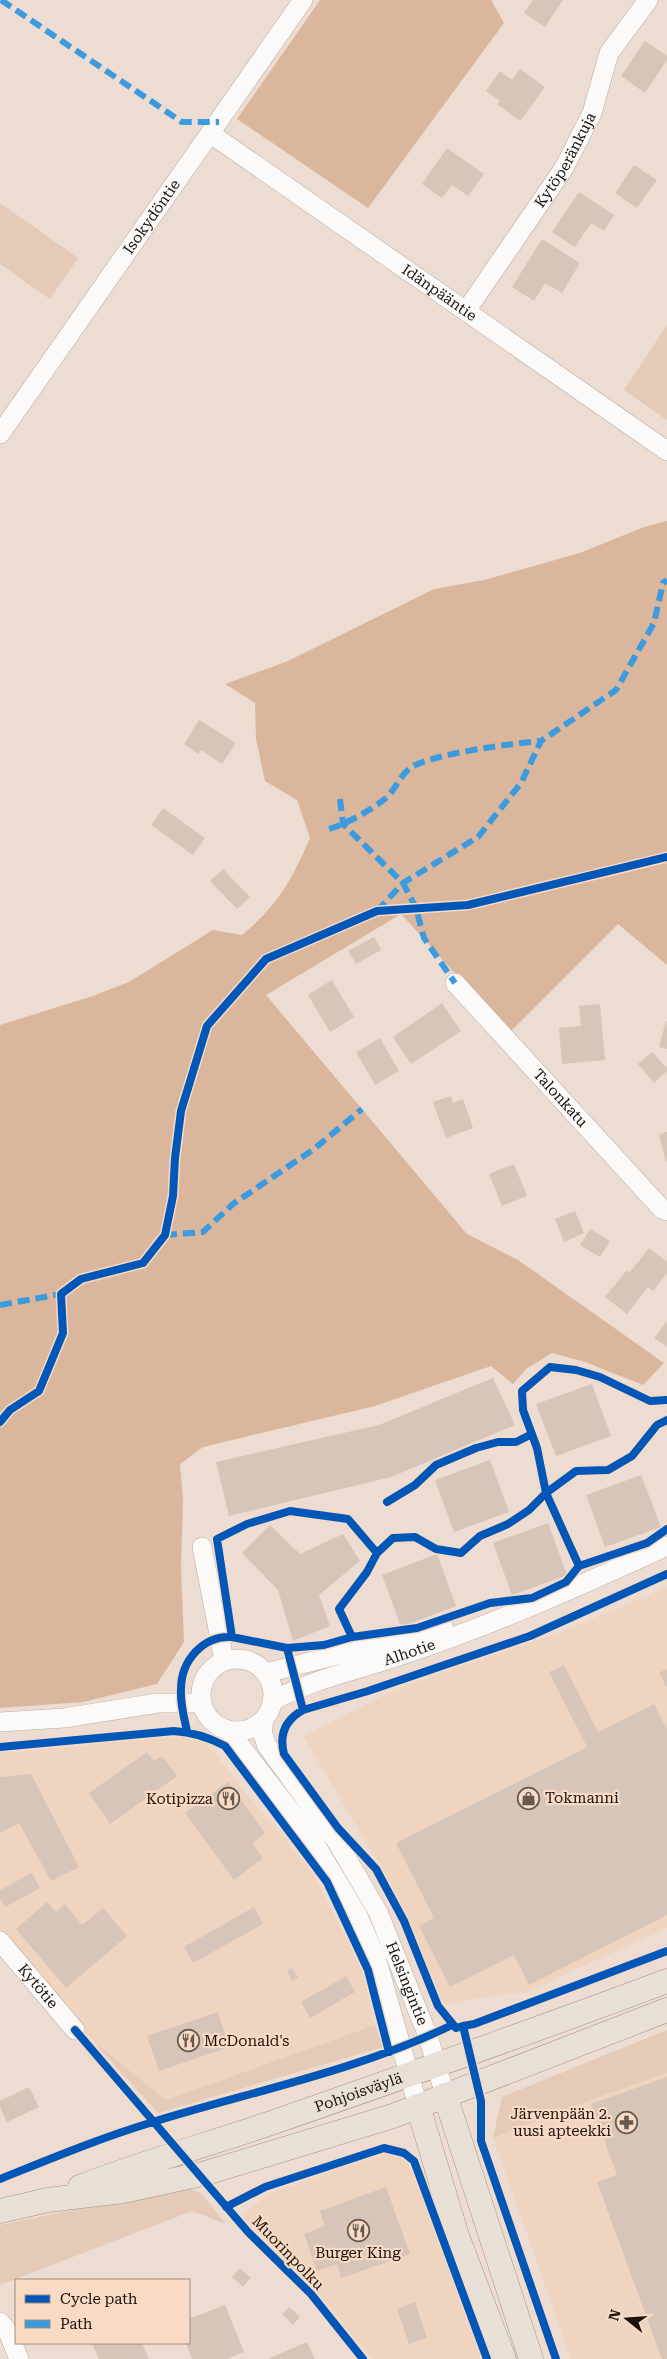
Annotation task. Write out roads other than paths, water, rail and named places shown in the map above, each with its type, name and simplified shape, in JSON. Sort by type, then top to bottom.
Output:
[{"type":"main road","name":"Pohjoisväylä","points":[[48,2200],[121,2171],[438,2066],[667,1982]]},
{"type":"main road","name":"Pohjoisväylä","points":[[0,2211],[48,2200],[123,2191],[206,2173],[418,2106],[667,2010]]},
{"type":"main road","name":"Helsingintie","points":[[445,2095],[531,2359]]},
{"type":"main road","name":"Helsingintie","points":[[418,2106],[457,2236],[504,2359]]},
{"type":"main road","points":[[507,2282],[545,2359]]},
{"type":"street","name":"Isokydöntie","points":[[0,434],[303,0]]},
{"type":"street","name":"Kytöperänkuja","points":[[466,311],[564,168],[592,113],[609,53],[648,0]]},
{"type":"street","name":"Idänpääntie","points":[[210,134],[667,451]]},
{"type":"street","name":"Talonkatu","points":[[455,983],[662,1209],[667,1211]]},
{"type":"street","name":"Alhotie","points":[[272,1701],[296,1688],[407,1654],[546,1601],[667,1546]]},
{"type":"street","points":[[202,1547],[224,1660]]},
{"type":"street","name":"Alhotie","points":[[266,1673],[546,1601]]},
{"type":"street","points":[[236,1658],[247,1660],[266,1673],[272,1686],[272,1701],[264,1719],[254,1727],[239,1731],[228,1730],[210,1719],[201,1703],[201,1686],[205,1677],[214,1666],[224,1660],[236,1658]]},
{"type":"street","points":[[0,1722],[64,1718],[158,1703],[201,1703]]},
{"type":"street","name":"Helsingintie","points":[[264,1719],[262,1732],[267,1746],[337,1842],[378,1912],[428,2036],[445,2095]]},
{"type":"street","name":"Helsingintie","points":[[228,1730],[311,1837],[358,1916],[376,1957],[418,2106]]},
{"type":"street","name":"Kytötie","points":[[0,1941],[75,2030]]},
{"type":"street","points":[[0,2322],[8,2332],[20,2359]]},
{"type":"place","name":"Tokmanni","points":[[529,1798]]},
{"type":"place","name":"Kotipizza","points":[[229,1799]]},
{"type":"place","name":"McDonald's","points":[[188,2041]]},
{"type":"place","name":"Järvenpään 2. uusi apteekki","points":[[627,2123]]},
{"type":"place","name":"Burger King","points":[[358,2230]]}]
